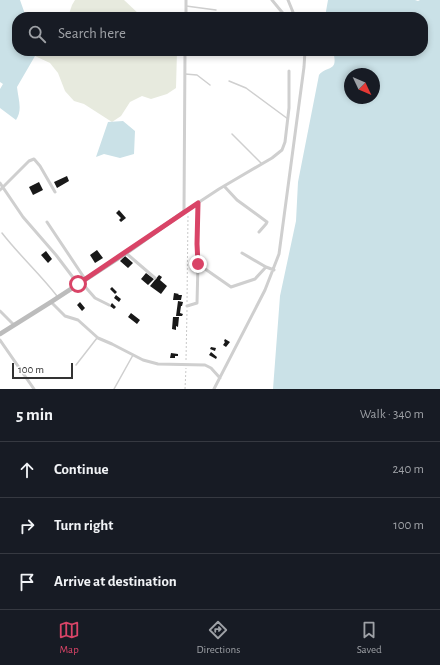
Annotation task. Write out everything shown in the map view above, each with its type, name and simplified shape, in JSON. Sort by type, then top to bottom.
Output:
[{"type":"street","points":[[186,0],[186,12]]},
{"type":"street","points":[[272,0],[282,12]]},
{"type":"street","points":[[288,0],[293,12]]},
{"type":"street","points":[[186,56],[186,210]]},
{"type":"street","points":[[214,389],[265,290],[274,270],[282,242],[289,174],[305,56]]},
{"type":"street","points":[[0,334],[58,298],[186,210],[272,158],[282,150],[285,142],[289,108],[289,71]]},
{"type":"street","points":[[2,189],[29,161],[34,159],[40,166],[55,192]]},
{"type":"street","points":[[0,183],[2,189],[23,217],[56,255],[95,298],[109,305]]},
{"type":"street","points":[[224,186],[237,200],[267,222],[259,232]]},
{"type":"street","points":[[187,306],[197,303],[198,203]]},
{"type":"street","points":[[48,222],[81,282]]},
{"type":"street","points":[[126,252],[155,278]]},
{"type":"street","points":[[242,253],[274,270]]},
{"type":"street","points":[[198,264],[231,287],[255,279],[266,267]]},
{"type":"street","points":[[52,302],[66,316],[78,320],[98,338],[133,355],[154,364],[208,366],[220,378]]},
{"type":"street","points":[[0,311],[14,325]]},
{"type":"street","points":[[0,340],[34,389]]},
{"type":"lane","points":[[186,6],[216,10]]},
{"type":"lane","points":[[185,74],[197,75],[210,86]]},
{"type":"lane","points":[[229,81],[246,88],[288,119]]},
{"type":"lane","points":[[232,134],[262,164]]},
{"type":"lane","points":[[2,233],[24,260],[44,279],[58,298]]},
{"type":"lane","points":[[76,365],[98,338]]},
{"type":"lane","points":[[114,389],[133,355]]},
{"type":"path","points":[[185,389],[187,306],[186,210]]},
{"type":"shaded area","points":[[75,0],[124,0],[137,12],[70,12]]},
{"type":"shaded area","points":[[35,56],[177,56],[176,88],[167,94],[151,99],[142,96],[130,102],[121,116],[112,122],[84,104],[74,101],[65,91],[58,73],[50,63]]},
{"type":"water","points":[[0,0],[20,0],[24,12],[12,12],[12,56],[35,56],[17,87],[20,108],[16,120],[0,108],[0,89],[3,84],[0,82]]},
{"type":"water","points":[[328,0],[440,0],[440,389],[273,389],[280,296],[296,221],[298,182],[319,75],[331,68],[334,63],[334,56],[428,56],[428,12],[326,12]]},
{"type":"water","points":[[123,121],[135,131],[134,154],[120,158],[104,154],[96,157],[108,122]]},
{"type":"building","points":[[67,176],[69,181],[57,188],[54,182]]},
{"type":"building","points":[[39,182],[43,190],[33,195],[29,187]]},
{"type":"building","points":[[119,210],[126,218],[121,222],[119,220],[121,218],[116,213]]},
{"type":"building","points":[[97,250],[103,258],[95,263],[90,255]]},
{"type":"building","points":[[46,251],[52,259],[48,263],[41,255]]},
{"type":"building","points":[[125,256],[133,263],[128,268],[120,261]]},
{"type":"building","points":[[146,273],[154,279],[148,285],[141,279]]},
{"type":"building","points":[[159,275],[162,277],[160,280],[167,286],[161,294],[150,286]]},
{"type":"building","points":[[112,287],[117,292],[115,294],[110,289]]},
{"type":"building","points":[[174,293],[182,295],[181,300],[173,300]]},
{"type":"building","points":[[116,295],[121,299],[119,302],[114,298]]},
{"type":"building","points":[[178,301],[183,302],[180,313],[183,314],[182,316],[176,316]]},
{"type":"building","points":[[80,302],[85,308],[82,311],[77,305]]},
{"type":"building","points":[[112,303],[116,307],[114,309],[110,306]]},
{"type":"building","points":[[131,313],[140,320],[137,324],[128,317]]},
{"type":"building","points":[[173,317],[179,317],[178,327],[176,326],[176,330],[172,329]]},
{"type":"building","points":[[225,339],[230,342],[226,347],[223,345]]},
{"type":"building","points":[[211,347],[216,348],[215,351],[210,349]]},
{"type":"building","points":[[211,352],[217,357],[216,359],[209,355]]},
{"type":"building","points":[[171,353],[178,354],[178,356],[175,356],[175,358],[170,358]]},
{"type":"route","points":[[78,284],[198,203],[198,264]]}]
